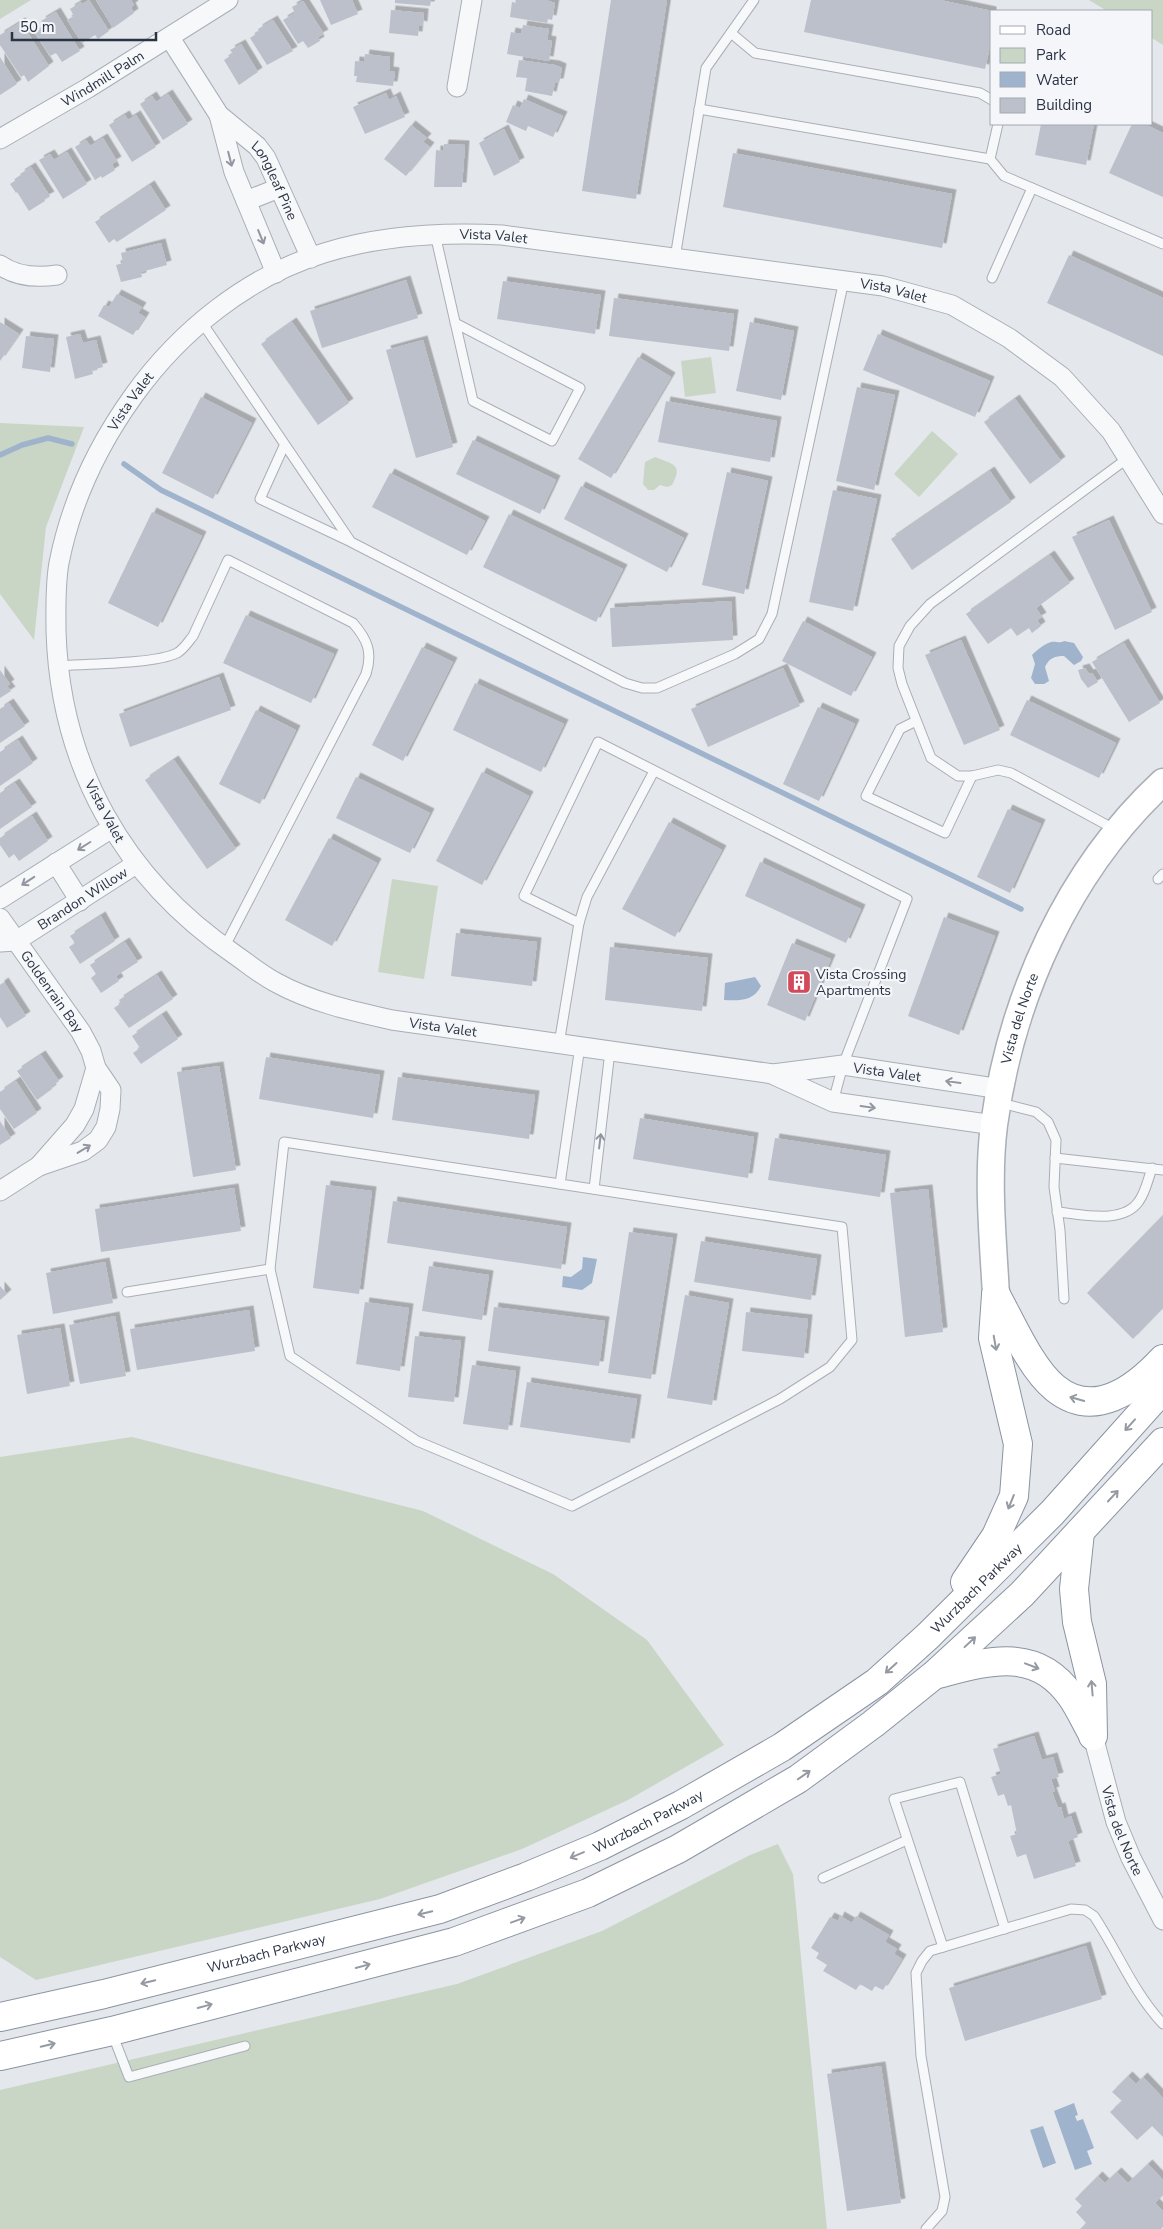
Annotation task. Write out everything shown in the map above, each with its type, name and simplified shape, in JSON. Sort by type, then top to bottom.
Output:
[{"type":"highway","points":[[996,1295],[1036,1367],[1054,1388],[1075,1400],[1106,1400],[1125,1392],[1145,1378],[1163,1359]]},
{"type":"highway","points":[[928,1636],[996,1536],[1014,1496],[1018,1444],[993,1338],[996,1295]]},
{"type":"highway","name":"Wurzbach Parkway","points":[[0,2017],[104,1994],[440,1909],[526,1877],[600,1846],[681,1805],[744,1769],[824,1719],[876,1682],[928,1636],[1052,1513],[1163,1389]]},
{"type":"highway","points":[[0,2056],[112,2031],[454,1942],[516,1921],[588,1893],[678,1849],[763,1800],[836,1752],[934,1675],[1022,1594],[1163,1442]]},
{"type":"highway","points":[[1080,1532],[1074,1589],[1077,1622],[1092,1684],[1093,1736]]},
{"type":"highway","points":[[934,1675],[981,1663],[1019,1661],[1046,1671],[1070,1695],[1093,1736]]},
{"type":"street","name":"Windmill Palm","points":[[0,139],[170,38],[228,0]]},
{"type":"street","points":[[457,86],[472,0]]},
{"type":"street","name":"Longleaf Pine","points":[[170,38],[219,115],[234,172],[276,272]]},
{"type":"street","name":"Longleaf Pine","points":[[219,115],[257,146],[266,158],[311,258]]},
{"type":"street","points":[[246,201],[279,188]]},
{"type":"street","name":"Vista Valet","points":[[998,1105],[843,1065],[773,1074],[392,1020],[352,1011],[312,998],[273,982],[224,948],[171,903],[136,864],[112,828],[81,763],[70,727],[57,666],[56,612],[59,565],[82,485],[120,414],[144,380],[172,349],[201,322],[241,292],[276,272],[324,253],[374,242],[459,232],[502,235],[844,280],[883,286],[952,305],[1009,338],[1062,377],[1111,431],[1163,514]]},
{"type":"street","points":[[0,265],[7,270],[25,276],[41,278],[57,275]]},
{"type":"street","name":"Vista del Norte","points":[[996,1295],[992,1183],[998,1105],[1016,1019],[1040,957],[1065,909],[1091,867],[1118,831],[1163,782]]},
{"type":"street","points":[[0,900],[112,828]]},
{"type":"street","points":[[56,863],[80,901]]},
{"type":"street","name":"Brandon Willow","points":[[8,941],[80,901],[136,864]]},
{"type":"street","name":"Goldenrain Bay","points":[[0,918],[8,941],[81,1032],[91,1051],[96,1068],[111,1090],[110,1109],[106,1127],[98,1140],[84,1151],[39,1166]]},
{"type":"street","points":[[0,1191],[39,1166],[75,1124],[84,1109],[96,1068]]},
{"type":"street","name":"Vista Valet","points":[[773,1074],[833,1102],[998,1105]]},
{"type":"street","name":"Vista del Norte","points":[[1093,1736],[1116,1822],[1139,1874],[1163,1920]]},
{"type":"lane","points":[[675,258],[706,68],[754,0]]},
{"type":"lane","points":[[731,33],[755,53],[980,93],[990,99]]},
{"type":"lane","points":[[699,109],[990,159],[1004,176],[1163,244]]},
{"type":"lane","points":[[990,159],[998,125]]},
{"type":"lane","points":[[992,278],[1032,188]]},
{"type":"lane","points":[[435,234],[473,401],[552,441],[580,388],[456,323]]},
{"type":"lane","points":[[284,446],[260,499],[351,542],[625,683],[642,688],[657,688],[735,654],[759,639],[772,614],[844,280]]},
{"type":"lane","points":[[201,322],[351,542]]},
{"type":"lane","points":[[1118,831],[1011,773],[998,770],[972,776],[958,776],[932,758],[902,684],[898,668],[899,646],[910,626],[930,604],[1128,458]]},
{"type":"lane","points":[[57,666],[161,658],[177,653],[186,646],[193,636],[228,560],[352,623],[362,633],[369,647],[370,661],[366,674],[224,948]]},
{"type":"lane","points":[[916,720],[900,729],[866,796],[945,833],[972,776]]},
{"type":"lane","points":[[579,922],[524,896],[598,742],[908,899],[843,1065],[833,1102]]},
{"type":"lane","points":[[559,1044],[579,922],[588,897],[654,771]]},
{"type":"lane","points":[[560,1184],[580,1046]]},
{"type":"lane","points":[[594,1189],[610,1051]]},
{"type":"lane","points":[[998,1105],[1036,1112],[1048,1122],[1056,1140],[1054,1187],[1064,1299]]},
{"type":"lane","points":[[284,1142],[560,1184],[842,1227],[852,1340],[830,1367],[780,1399],[572,1506],[417,1441],[290,1356],[270,1269],[284,1142]]},
{"type":"lane","points":[[1056,1158],[1163,1170]]},
{"type":"lane","points":[[1057,1212],[1116,1215],[1125,1212],[1138,1203],[1152,1168]]},
{"type":"lane","points":[[127,1292],[270,1269]]},
{"type":"lane","points":[[943,1947],[894,1799],[960,1782],[1005,1928]]},
{"type":"lane","points":[[823,1878],[907,1840]]},
{"type":"lane","points":[[933,2227],[942,2211],[945,2197],[921,2056],[916,1973],[930,1951],[1071,1909],[1085,1910],[1094,1916],[1129,1978],[1152,2012],[1163,2024]]},
{"type":"lane","points":[[112,2031],[128,2077],[245,2046]]},
{"type":"green space","points":[[0,0],[31,0],[0,19]]},
{"type":"green space","points":[[1089,0],[1163,0],[1163,45],[1153,39],[1153,10],[1105,10]]},
{"type":"green space","points":[[711,357],[716,393],[685,397],[681,361]]},
{"type":"green space","points":[[0,423],[84,427],[46,527],[34,640],[0,594]]},
{"type":"green space","points":[[932,431],[958,454],[919,497],[894,474]]},
{"type":"green space","points":[[655,457],[671,463],[677,473],[672,485],[667,487],[660,485],[654,490],[648,490],[643,484],[645,462]]},
{"type":"green space","points":[[392,879],[438,886],[424,979],[378,972]]},
{"type":"green space","points":[[132,1437],[423,1511],[553,1574],[647,1640],[724,1745],[628,1800],[522,1849],[380,1899],[36,1980],[0,1957],[0,1457]]},
{"type":"green space","points":[[778,1844],[793,1874],[827,2229],[0,2229],[0,2090],[457,1984],[602,1931],[750,1855]]},
{"type":"water","points":[[1064,641],[1074,643],[1083,657],[1081,661],[1074,665],[1064,656],[1053,658],[1048,661],[1045,667],[1049,681],[1044,684],[1035,684],[1031,678],[1035,664],[1032,655],[1048,643]]},
{"type":"water","points":[[755,977],[761,986],[754,995],[740,1000],[724,1000],[725,983]]},
{"type":"water","points":[[583,1257],[597,1259],[592,1283],[582,1290],[562,1287],[563,1276],[571,1277],[582,1269]]},
{"type":"water","points":[[1074,2103],[1078,2115],[1075,2116],[1077,2121],[1083,2119],[1094,2148],[1087,2151],[1092,2164],[1075,2170],[1054,2111]]},
{"type":"water","points":[[1043,2126],[1056,2163],[1043,2168],[1030,2130]]},
{"type":"building","points":[[89,0],[109,31],[98,39],[95,35],[82,43],[67,20],[74,16],[70,9],[81,2],[82,4]]},
{"type":"building","points":[[96,0],[131,0],[134,5],[131,7],[134,13],[113,28]]},
{"type":"building","points":[[320,0],[352,0],[358,14],[331,25]]},
{"type":"building","points":[[395,0],[431,0],[430,6],[395,3]]},
{"type":"building","points":[[518,0],[546,0],[555,3],[552,20],[548,19],[547,23],[510,17],[512,2],[517,3]]},
{"type":"building","points":[[611,0],[667,0],[636,199],[582,191]]},
{"type":"building","points":[[811,0],[940,0],[990,11],[990,46],[985,69],[804,32]]},
{"type":"building","points":[[303,1],[324,34],[318,37],[320,41],[308,48],[303,41],[298,44],[283,20],[295,13],[292,7]]},
{"type":"building","points":[[391,10],[424,13],[423,26],[419,25],[418,36],[389,33]]},
{"type":"building","points":[[56,12],[80,51],[62,62],[56,53],[50,56],[35,33],[45,26],[41,21]]},
{"type":"building","points":[[273,20],[293,51],[267,65],[250,38],[259,32],[258,29]]},
{"type":"building","points":[[21,22],[49,66],[28,82],[24,75],[21,77],[0,45],[0,35]]},
{"type":"building","points":[[523,25],[549,29],[547,40],[552,41],[549,61],[507,54],[511,32],[521,34]]},
{"type":"building","points":[[241,44],[258,72],[239,85],[224,60],[233,54],[230,50]]},
{"type":"building","points":[[365,54],[390,57],[389,71],[395,72],[393,86],[356,82],[357,76],[354,76],[355,61],[364,62]]},
{"type":"building","points":[[0,57],[17,84],[0,95]]},
{"type":"building","points":[[519,60],[555,65],[562,68],[559,83],[555,83],[552,96],[525,91],[527,78],[516,77]]},
{"type":"building","points":[[386,93],[389,100],[396,96],[405,117],[365,134],[353,107]]},
{"type":"building","points":[[168,94],[188,124],[163,140],[140,104],[152,96],[156,102]]},
{"type":"building","points":[[524,99],[563,116],[553,137],[528,126],[526,131],[506,122],[513,105],[520,108]]},
{"type":"building","points":[[125,115],[128,120],[136,115],[156,147],[132,162],[109,125]]},
{"type":"building","points":[[411,125],[427,138],[423,142],[430,147],[406,176],[384,159]]},
{"type":"building","points":[[1041,125],[1094,125],[1086,165],[1035,155]]},
{"type":"building","points":[[1132,125],[1146,125],[1163,133],[1163,197],[1109,173]]},
{"type":"building","points":[[504,129],[520,162],[494,176],[479,143]]},
{"type":"building","points":[[103,138],[117,161],[112,164],[115,170],[95,180],[75,147],[86,140],[90,146]]},
{"type":"building","points":[[444,144],[465,145],[462,187],[434,187],[436,150],[443,151]]},
{"type":"building","points":[[67,152],[87,184],[63,199],[39,160],[50,154],[54,160]]},
{"type":"building","points":[[733,153],[952,194],[942,248],[723,207]]},
{"type":"building","points":[[31,167],[50,196],[29,211],[10,184]]},
{"type":"building","points":[[150,185],[166,210],[117,242],[114,239],[109,243],[95,222]]},
{"type":"building","points":[[161,243],[167,265],[141,272],[142,277],[121,282],[116,265],[123,263],[121,253]]},
{"type":"building","points":[[1069,255],[1163,298],[1163,356],[1047,303]]},
{"type":"building","points":[[406,280],[418,318],[322,348],[310,311]]},
{"type":"building","points":[[503,281],[601,295],[595,334],[497,319]]},
{"type":"building","points":[[117,294],[142,307],[138,313],[145,317],[133,335],[98,316],[104,305],[109,307]]},
{"type":"building","points":[[614,298],[734,314],[729,351],[609,336]]},
{"type":"building","points":[[0,322],[19,334],[0,361]]},
{"type":"building","points":[[292,322],[349,403],[318,425],[261,344]]},
{"type":"building","points":[[750,322],[794,331],[781,400],[736,391]]},
{"type":"building","points":[[80,334],[83,343],[96,340],[103,367],[92,370],[93,374],[75,379],[66,337]]},
{"type":"building","points":[[878,334],[990,381],[975,417],[863,370]]},
{"type":"building","points":[[26,336],[54,339],[50,372],[22,368]]},
{"type":"building","points":[[423,340],[453,447],[416,458],[386,350]]},
{"type":"building","points":[[638,357],[671,377],[611,478],[578,459]]},
{"type":"building","points":[[857,387],[895,395],[874,490],[836,481]]},
{"type":"building","points":[[201,397],[252,423],[213,499],[162,473]]},
{"type":"building","points":[[1015,399],[1061,461],[1030,484],[984,422]]},
{"type":"building","points":[[666,401],[777,421],[770,462],[658,442]]},
{"type":"building","points":[[473,440],[556,480],[540,514],[456,474]]},
{"type":"building","points":[[990,471],[1011,502],[912,570],[891,539]]},
{"type":"building","points":[[727,472],[768,481],[744,594],[702,585]]},
{"type":"building","points":[[390,473],[485,521],[467,555],[372,507]]},
{"type":"building","points":[[581,486],[684,538],[667,572],[564,519]]},
{"type":"building","points":[[833,490],[877,499],[853,611],[809,602]]},
{"type":"building","points":[[152,512],[202,536],[158,627],[108,603]]},
{"type":"building","points":[[509,514],[623,569],[596,622],[483,567]]},
{"type":"building","points":[[1109,520],[1152,612],[1115,630],[1072,537]]},
{"type":"building","points":[[1050,555],[1070,583],[1036,608],[1042,617],[1037,620],[1041,626],[1032,633],[1029,628],[1017,636],[1011,628],[988,644],[966,614]]},
{"type":"building","points":[[731,601],[733,640],[612,647],[610,608]]},
{"type":"building","points":[[246,615],[334,654],[311,703],[223,663]]},
{"type":"building","points":[[803,621],[872,657],[851,696],[782,661]]},
{"type":"building","points":[[961,640],[1000,730],[964,745],[925,655]]},
{"type":"building","points":[[1124,643],[1160,703],[1129,722],[1092,662]]},
{"type":"building","points":[[422,647],[453,662],[403,761],[372,745]]},
{"type":"building","points":[[783,668],[800,706],[708,747],[691,709]]},
{"type":"building","points":[[1085,668],[1089,674],[1092,673],[1098,682],[1088,688],[1081,679],[1078,670]]},
{"type":"building","points":[[0,670],[10,684],[7,686],[11,691],[0,698]]},
{"type":"building","points":[[219,677],[231,710],[130,747],[119,714]]},
{"type":"building","points":[[475,683],[564,724],[541,772],[453,730]]},
{"type":"building","points":[[1027,700],[1116,743],[1099,778],[1010,735]]},
{"type":"building","points":[[9,703],[25,726],[0,743],[0,709]]},
{"type":"building","points":[[818,707],[855,724],[819,801],[783,784]]},
{"type":"building","points":[[256,710],[296,730],[260,804],[219,784]]},
{"type":"building","points":[[18,740],[33,763],[0,786],[0,752]]},
{"type":"building","points":[[174,760],[236,849],[207,869],[145,780]]},
{"type":"building","points":[[482,772],[529,796],[482,885],[436,861]]},
{"type":"building","points":[[356,777],[430,813],[410,853],[336,818]]},
{"type":"building","points":[[15,783],[32,807],[0,829],[0,793]]},
{"type":"building","points":[[1008,809],[1041,824],[1010,893],[977,877]]},
{"type":"building","points":[[32,816],[48,841],[19,861],[14,854],[9,858],[0,845],[0,838]]},
{"type":"building","points":[[669,822],[722,850],[675,937],[622,909]]},
{"type":"building","points":[[329,838],[377,863],[332,946],[285,920]]},
{"type":"building","points":[[760,862],[861,909],[846,943],[745,896]]},
{"type":"building","points":[[101,916],[115,941],[80,964],[69,947],[75,943],[70,936]]},
{"type":"building","points":[[944,917],[995,936],[959,1035],[908,1016]]},
{"type":"building","points":[[456,933],[537,942],[532,986],[451,976]]},
{"type":"building","points":[[125,942],[138,962],[116,976],[119,981],[101,993],[91,978],[96,974],[90,965]]},
{"type":"building","name":"Vista Crossing Apartments","points":[[792,943],[831,959],[805,1021],[767,1005]]},
{"type":"building","points":[[610,947],[708,958],[702,1011],[605,1000]]},
{"type":"building","points":[[157,975],[173,999],[129,1028],[114,1008],[121,1003],[119,1000]]},
{"type":"building","points":[[4,982],[26,1016],[7,1028],[0,1017],[0,985]]},
{"type":"building","points":[[162,1015],[178,1039],[141,1064],[133,1053],[140,1048],[132,1036]]},
{"type":"building","points":[[41,1055],[59,1081],[37,1100],[17,1071]]},
{"type":"building","points":[[266,1057],[380,1075],[373,1118],[259,1099]]},
{"type":"building","points":[[219,1066],[236,1170],[193,1177],[177,1072]]},
{"type":"building","points":[[398,1077],[535,1095],[529,1139],[392,1120]]},
{"type":"building","points":[[16,1081],[37,1113],[14,1129],[0,1109],[0,1092]]},
{"type":"building","points":[[640,1118],[754,1137],[748,1178],[633,1159]]},
{"type":"building","points":[[0,1121],[11,1138],[0,1145]]},
{"type":"building","points":[[775,1138],[886,1155],[880,1197],[768,1180]]},
{"type":"building","points":[[326,1185],[372,1191],[359,1294],[313,1288]]},
{"type":"building","points":[[234,1188],[241,1231],[101,1252],[95,1209]]},
{"type":"building","points":[[928,1189],[943,1332],[905,1337],[890,1193]]},
{"type":"building","points":[[393,1201],[567,1227],[561,1269],[387,1243]]},
{"type":"building","points":[[1163,1215],[1163,1308],[1133,1339],[1087,1293]]},
{"type":"building","points":[[629,1232],[673,1238],[651,1379],[608,1373]]},
{"type":"building","points":[[701,1241],[817,1259],[811,1300],[694,1282]]},
{"type":"building","points":[[105,1262],[113,1303],[53,1314],[46,1273]]},
{"type":"building","points":[[429,1266],[489,1275],[482,1320],[422,1311]]},
{"type":"building","points":[[0,1286],[7,1294],[0,1300]]},
{"type":"building","points":[[685,1295],[729,1303],[712,1405],[667,1398]]},
{"type":"building","points":[[365,1302],[409,1308],[400,1371],[356,1364]]},
{"type":"building","points":[[494,1307],[605,1321],[599,1366],[488,1351]]},
{"type":"building","points":[[249,1310],[255,1351],[137,1370],[130,1329]]},
{"type":"building","points":[[746,1312],[808,1319],[804,1358],[742,1351]]},
{"type":"building","points":[[115,1316],[126,1376],[80,1384],[69,1325]]},
{"type":"building","points":[[60,1328],[70,1386],[27,1394],[17,1335]]},
{"type":"building","points":[[415,1336],[461,1341],[454,1402],[408,1397]]},
{"type":"building","points":[[472,1365],[516,1371],[508,1430],[463,1424]]},
{"type":"building","points":[[527,1382],[637,1399],[630,1443],[520,1427]]},
{"type":"building","points":[[1034,1736],[1042,1760],[1053,1757],[1059,1777],[1051,1779],[1055,1791],[1052,1792],[1058,1808],[1061,1807],[1064,1819],[1071,1816],[1078,1837],[1068,1841],[1076,1866],[1034,1879],[1026,1854],[1017,1857],[1010,1836],[1017,1834],[1011,1805],[1008,1806],[1004,1794],[998,1796],[991,1777],[1001,1774],[993,1749]]},
{"type":"building","points":[[840,1916],[852,1923],[856,1916],[889,1935],[885,1942],[897,1949],[894,1954],[902,1959],[883,1990],[875,1986],[872,1991],[860,1984],[856,1990],[823,1971],[827,1965],[816,1958],[819,1953],[811,1948],[830,1917],[838,1921]]},
{"type":"building","points":[[1086,1946],[1102,1999],[965,2041],[949,1988]]},
{"type":"building","points":[[881,2066],[901,2203],[847,2211],[827,2074]]},
{"type":"building","points":[[1128,2076],[1136,2084],[1143,2077],[1163,2098],[1163,2137],[1152,2126],[1137,2140],[1110,2112],[1122,2101],[1112,2092]]},
{"type":"building","points":[[1148,2164],[1163,2180],[1163,2195],[1155,2203],[1163,2211],[1163,2227],[1161,2229],[1080,2229],[1086,2223],[1076,2212],[1082,2206],[1075,2199],[1098,2176],[1105,2183],[1117,2172],[1128,2183]]},
{"type":"waterway","points":[[0,455],[22,445],[48,438],[72,444]]},
{"type":"waterway","points":[[124,464],[161,490],[1021,909]]},
{"type":"place","name":"Vista Crossing Apartments","points":[[799,982]]}]
